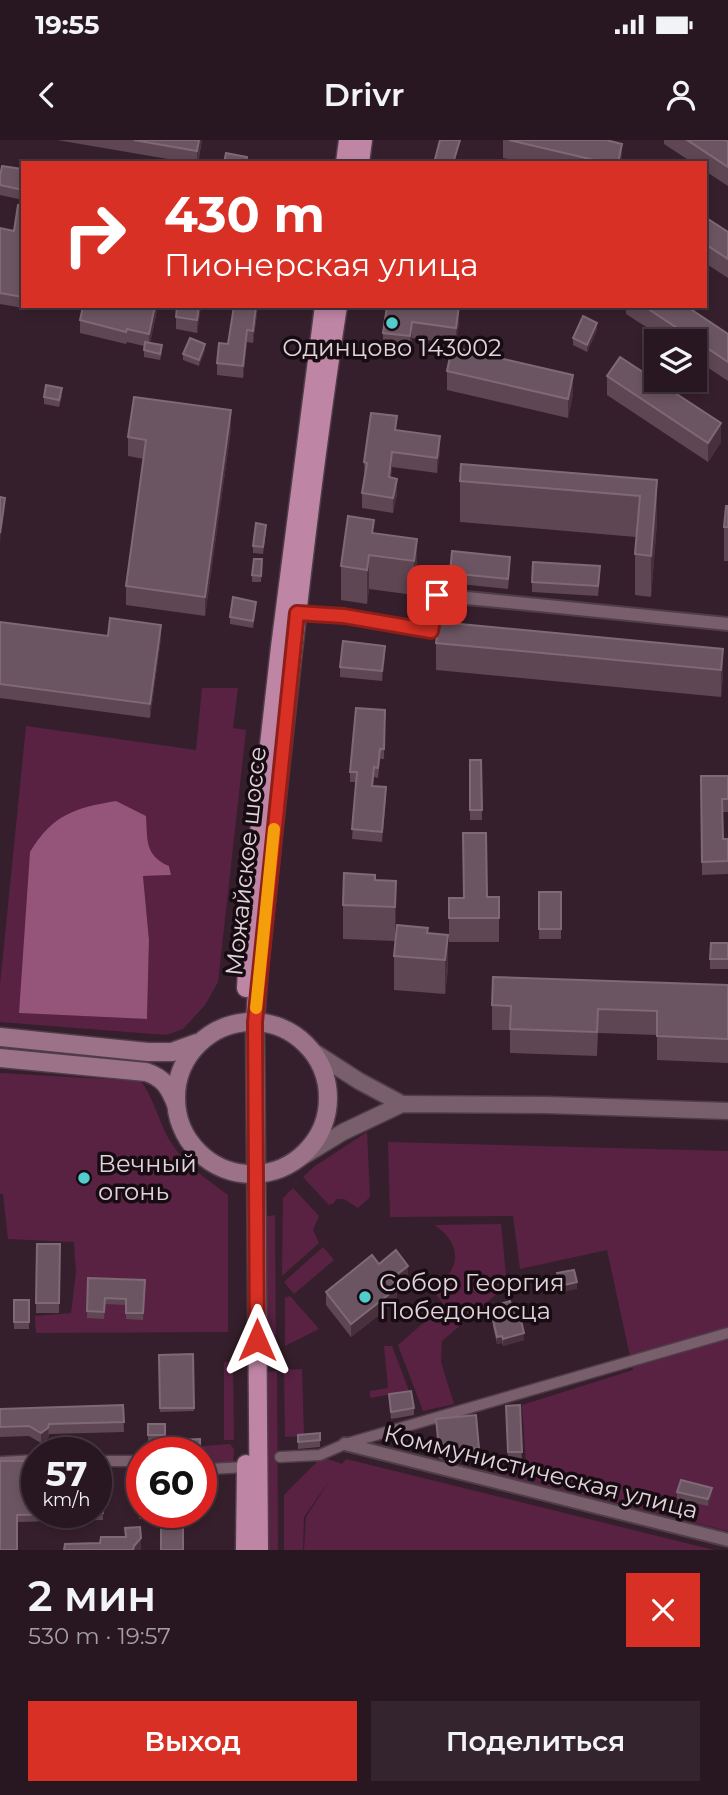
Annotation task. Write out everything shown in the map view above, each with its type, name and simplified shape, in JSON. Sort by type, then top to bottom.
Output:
[{"type":"main road","points":[[345,161],[348,140]]},
{"type":"main road","points":[[360,161],[363,140]]},
{"type":"main road","name":"Можайское шоссе","points":[[259,1550],[250,1173],[251,905],[280,647],[324,308]]},
{"type":"main road","name":"Можайское шоссе","points":[[249,1022],[324,394],[338,308]]},
{"type":"main road","points":[[3,1060],[155,1075],[169,1087],[181,1126],[192,1145],[208,1160],[228,1170],[250,1173],[274,1171],[297,1160],[311,1145],[322,1128],[327,1108],[327,1087],[321,1067],[311,1050],[298,1037],[283,1028],[249,1022],[231,1024],[214,1031],[189,1055],[176,1087],[176,1104]]},
{"type":"main road","points":[[0,1037],[148,1052],[172,1052],[200,1042]]},
{"type":"main road","name":"Можайское шоссе","points":[[245,1550],[250,1173]]},
{"type":"street","points":[[297,613],[344,616],[431,631],[437,595],[728,624]]},
{"type":"street","points":[[52,1063],[57,1052],[55,1042]]},
{"type":"street","points":[[311,1050],[359,1081],[402,1104]]},
{"type":"street","points":[[297,1160],[343,1132],[402,1104],[547,1105],[728,1111]]},
{"type":"street","points":[[280,1457],[320,1455],[345,1444],[728,1333]]},
{"type":"street","name":"Коммунистическая улица","points":[[345,1444],[728,1540]]},
{"type":"street","points":[[0,1462],[21,1461]]},
{"type":"street","points":[[217,1469],[246,1467]]},
{"type":"shaded area","points":[[202,688],[238,688],[233,728],[246,730],[218,982],[205,1005],[183,1029],[166,1035],[0,1022],[0,985],[26,726],[196,750]],"holes":[[[146,816],[148,846],[155,860],[169,866],[171,875],[143,876],[149,940],[147,1019],[19,1013],[25,941]]]},
{"type":"shaded area","points":[[116,801],[146,816],[151,852],[169,866],[171,875],[143,876],[149,940],[147,1019],[19,1013],[30,852],[47,829],[66,815]]},
{"type":"shaded area","points":[[0,1073],[141,1081],[177,1152],[228,1195],[228,1332],[36,1333],[35,1316],[71,1313],[76,1272],[74,1242],[8,1239],[3,1194],[0,1194]]},
{"type":"shaded area","points":[[367,1132],[370,1197],[358,1208],[344,1199],[336,1199],[329,1205],[303,1177]]},
{"type":"shaded area","points":[[388,1142],[728,1151],[728,1531],[495,1473],[492,1465],[526,1465],[522,1405],[633,1370],[607,1250],[520,1269],[513,1216],[390,1217]]},
{"type":"shaded area","points":[[293,1188],[319,1216],[313,1230],[319,1243],[282,1276],[283,1198]]},
{"type":"shaded area","points":[[275,1215],[276,1360],[266,1359],[263,1217]]},
{"type":"shaded area","points":[[501,1224],[507,1285],[442,1341],[441,1362],[454,1404],[423,1411],[398,1345],[444,1305],[435,1293],[452,1269],[455,1256],[449,1238],[434,1225]]},
{"type":"shaded area","points":[[323,1247],[334,1260],[294,1294],[284,1282]]},
{"type":"shaded area","points":[[290,1296],[319,1329],[285,1346],[285,1298]]},
{"type":"shaded area","points":[[384,1346],[392,1346],[409,1391],[370,1398],[370,1391],[388,1388]]},
{"type":"shaded area","points":[[224,1362],[233,1362],[234,1440],[224,1440]]},
{"type":"shaded area","points":[[302,1369],[304,1436],[285,1437],[284,1370]]},
{"type":"shaded area","points":[[277,1371],[278,1550],[267,1550],[265,1372]]},
{"type":"shaded area","points":[[230,1444],[234,1449],[233,1464],[217,1466],[217,1445]]},
{"type":"shaded area","points":[[322,1457],[342,1464],[346,1459],[714,1550],[304,1550],[306,1517],[332,1477],[304,1517],[303,1550],[284,1550],[284,1495]]},
{"type":"building","points":[[134,140],[199,140],[197,151]]},
{"type":"building","points":[[440,140],[460,140],[454,161],[435,161]]},
{"type":"building","points":[[509,140],[606,140],[622,144],[618,161],[598,161]]},
{"type":"building","points":[[687,140],[726,140],[728,167]]},
{"type":"building","points":[[226,153],[247,157],[246,161],[224,161]]},
{"type":"building","points":[[2,166],[21,169],[21,190],[0,185]]},
{"type":"building","points":[[18,205],[21,206],[21,297],[0,293],[0,228],[14,231]]},
{"type":"building","points":[[707,218],[728,232],[728,259],[707,245]]},
{"type":"building","points":[[83,308],[155,308],[149,334],[127,329],[126,332],[80,320]]},
{"type":"building","points":[[177,308],[199,308],[197,320],[176,317]]},
{"type":"building","points":[[234,308],[256,308],[253,331],[247,330],[243,366],[217,363],[219,343],[228,344]]},
{"type":"building","points":[[387,308],[459,308],[456,328],[412,322],[410,336],[383,333]]},
{"type":"building","points":[[647,308],[689,308],[728,334],[728,362],[707,348],[707,329],[678,329]]},
{"type":"building","points":[[583,316],[597,323],[587,345],[573,338]]},
{"type":"building","points":[[190,338],[205,344],[199,360],[183,354]]},
{"type":"building","points":[[145,342],[162,345],[160,354],[144,350]]},
{"type":"building","points":[[452,347],[573,375],[568,399],[447,371]]},
{"type":"building","points":[[620,357],[644,373],[644,392],[674,392],[721,423],[708,443],[607,376]]},
{"type":"building","points":[[46,385],[62,388],[59,400],[44,397]]},
{"type":"building","points":[[134,397],[231,410],[205,597],[126,586],[146,440],[128,437]]},
{"type":"building","points":[[371,413],[397,416],[395,430],[440,436],[437,458],[392,452],[389,477],[397,479],[393,498],[362,493]]},
{"type":"building","points":[[461,464],[657,480],[651,556],[635,554],[640,496],[460,481]]},
{"type":"building","points":[[0,497],[5,498],[0,533]]},
{"type":"building","points":[[726,506],[728,527],[724,527]]},
{"type":"building","points":[[348,516],[374,520],[372,533],[417,539],[414,561],[369,555],[367,570],[341,566]]},
{"type":"building","points":[[256,523],[266,525],[263,547],[253,546]]},
{"type":"building","points":[[452,551],[510,557],[508,579],[450,573]]},
{"type":"building","points":[[254,559],[262,559],[261,576],[252,575]]},
{"type":"building","points":[[533,562],[600,566],[598,586],[532,582]]},
{"type":"building","points":[[233,597],[256,602],[253,621],[230,617]]},
{"type":"building","points":[[110,618],[161,625],[150,704],[0,684],[0,622],[108,636]]},
{"type":"building","points":[[439,622],[723,649],[721,670],[436,643]]},
{"type":"building","points":[[343,641],[385,646],[382,671],[340,667]]},
{"type":"building","points":[[356,708],[385,710],[384,749],[380,749],[378,768],[374,767],[372,786],[386,787],[382,832],[352,829],[357,772],[350,772]]},
{"type":"building","points":[[470,760],[481,760],[482,810],[470,810]]},
{"type":"building","points":[[701,776],[728,776],[728,799],[722,799],[723,839],[728,839],[728,861],[702,862]]},
{"type":"building","points":[[463,833],[486,833],[487,897],[499,897],[499,918],[449,918],[449,898],[464,898]]},
{"type":"building","points":[[344,873],[375,875],[375,880],[396,881],[395,907],[343,905]]},
{"type":"building","points":[[539,892],[561,892],[561,929],[539,929]]},
{"type":"building","points":[[397,925],[428,928],[427,933],[448,935],[445,960],[394,956]]},
{"type":"building","points":[[711,943],[728,943],[728,959],[710,959]]},
{"type":"building","points":[[493,977],[728,985],[728,1039],[657,1036],[657,1011],[598,1009],[597,1032],[510,1029],[511,1006],[492,1005]]},
{"type":"building","points":[[37,1244],[60,1244],[59,1303],[36,1303]]},
{"type":"building","name":"Собор Георгия Победоносца","points":[[396,1250],[408,1266],[391,1279],[397,1288],[351,1324],[326,1292],[372,1255],[379,1264]]},
{"type":"building","points":[[574,1270],[577,1282],[560,1286],[557,1273]]},
{"type":"building","points":[[88,1278],[145,1280],[143,1313],[126,1313],[126,1299],[105,1298],[104,1312],[87,1311]]},
{"type":"building","points":[[14,1300],[29,1300],[29,1322],[14,1322]]},
{"type":"building","points":[[510,1301],[515,1317],[520,1316],[524,1333],[503,1339],[502,1336],[497,1337],[493,1320],[503,1317],[500,1304]]},
{"type":"building","points":[[193,1354],[194,1408],[160,1408],[159,1355]]},
{"type":"building","points":[[411,1391],[414,1408],[391,1412],[389,1394]]},
{"type":"building","points":[[123,1405],[124,1422],[49,1424],[41,1433],[29,1426],[0,1427],[0,1409]]},
{"type":"building","points":[[520,1405],[522,1452],[508,1452],[506,1406]]},
{"type":"building","points":[[476,1415],[479,1448],[449,1451],[439,1449],[436,1419]]},
{"type":"building","points":[[148,1424],[165,1424],[165,1435],[148,1435]]},
{"type":"building","points":[[320,1433],[320,1440],[298,1442],[298,1435]]},
{"type":"building","points":[[0,1461],[21,1461],[21,1515],[17,1515],[17,1550],[0,1550]]},
{"type":"building","points":[[681,1480],[712,1488],[708,1499],[677,1492]]},
{"type":"building","points":[[125,1528],[140,1528],[141,1538],[133,1550],[64,1550],[65,1544],[100,1543],[101,1537],[126,1537]]},
{"type":"building","points":[[161,1528],[183,1528],[183,1550],[161,1550]]},
{"type":"slow traffic","points":[[256,1008],[274,829]]},
{"type":"place","name":"Одинцово 143002","points":[[392,323]]},
{"type":"place","name":"Вечный огонь","points":[[84,1178]]},
{"type":"place","name":"Собор Георгия Победоносца","points":[[365,1297]]},
{"type":"route","points":[[257,1340],[255,1022],[297,613],[344,616],[431,631],[437,595]]}]
